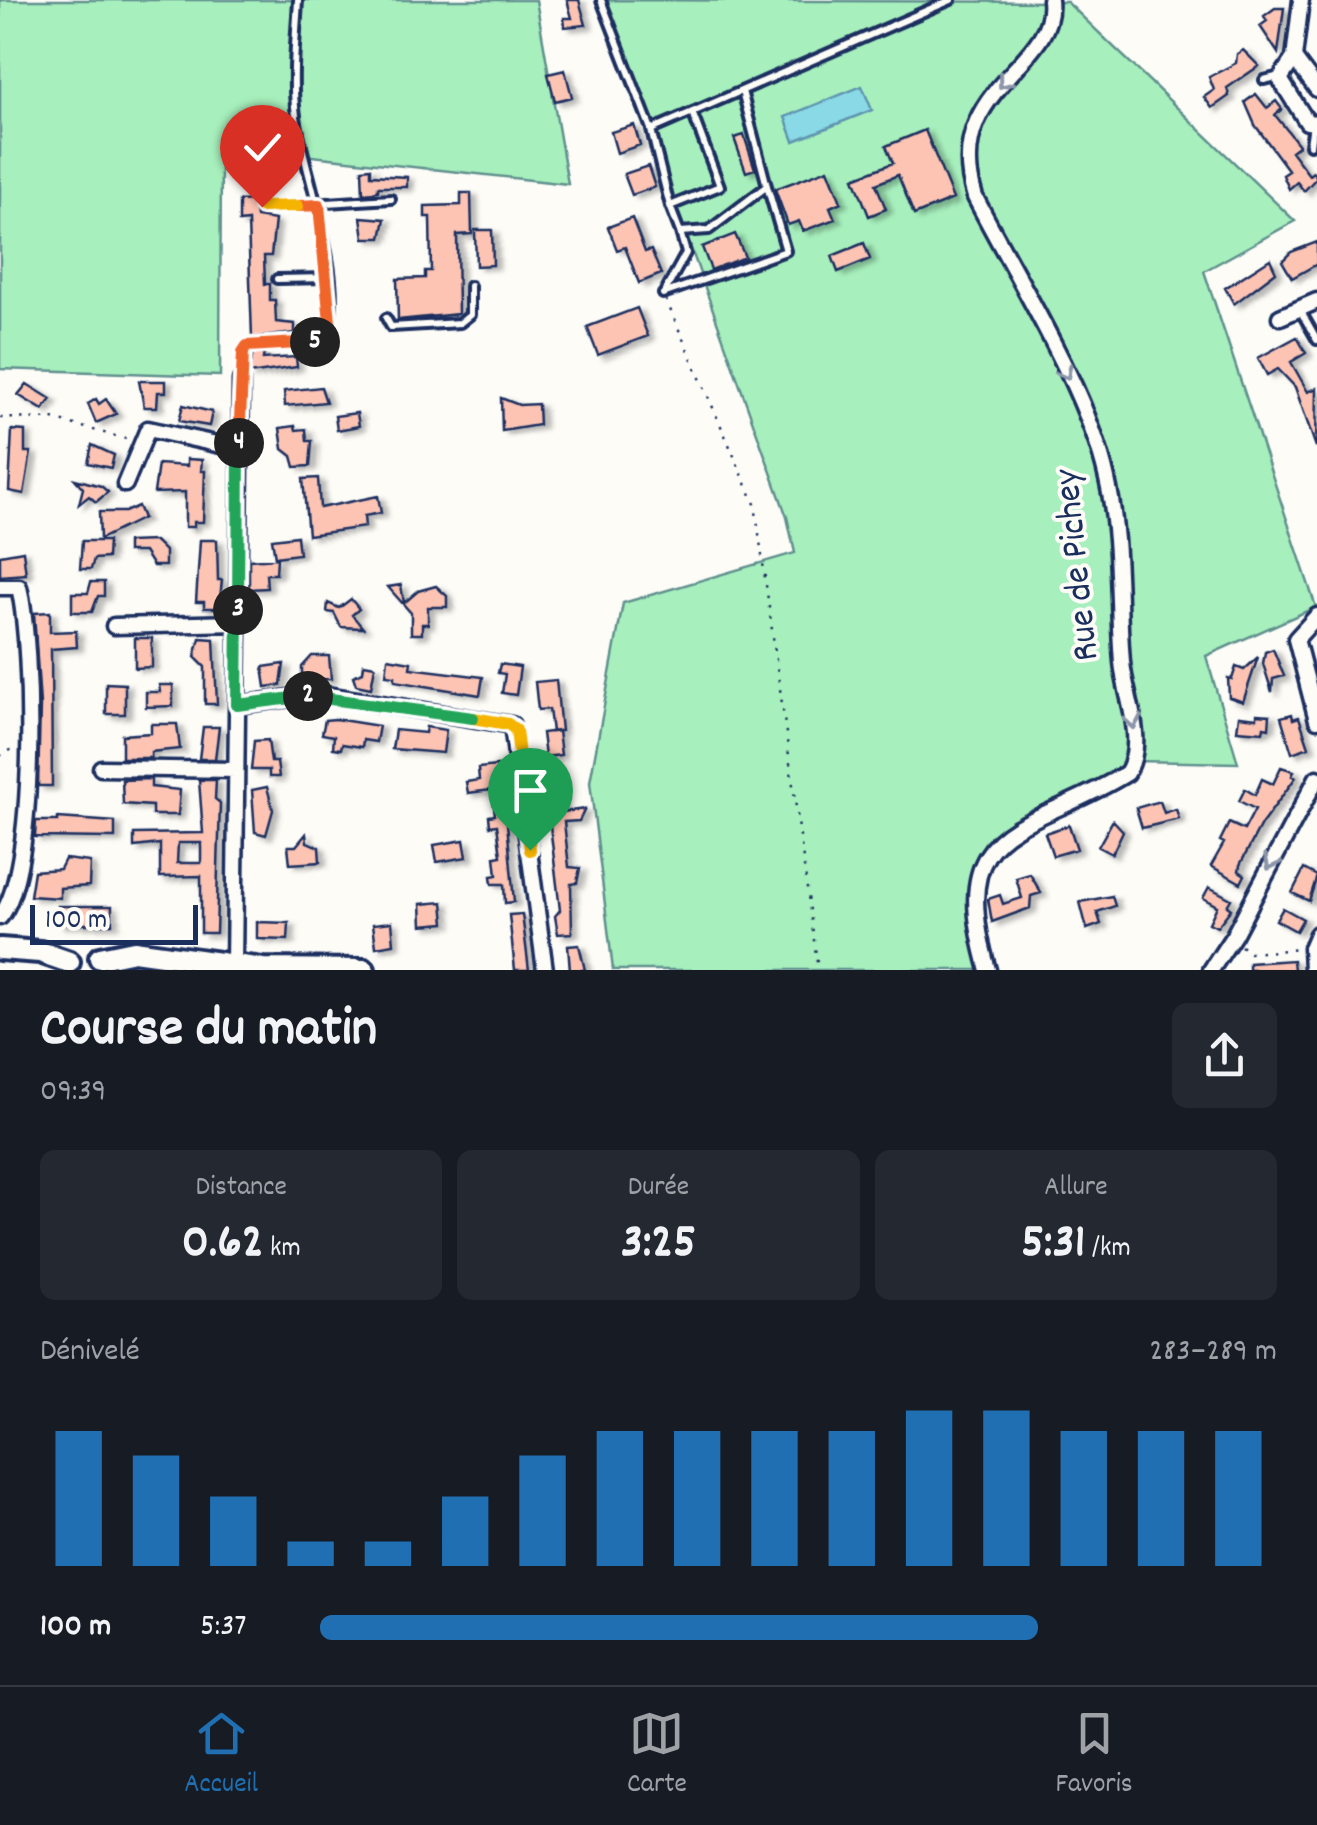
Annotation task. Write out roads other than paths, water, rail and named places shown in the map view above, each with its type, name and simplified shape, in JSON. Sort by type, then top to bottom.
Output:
[{"type":"street","name":"Rue de Pichey","points":[[988,970],[973,903],[991,852],[1009,830],[1127,773],[1136,742],[1122,664],[1114,520],[1094,430],[974,197],[966,168],[966,146],[978,116],[1040,37],[1052,12],[1050,0]]},
{"type":"street","points":[[1301,0],[1294,58],[1281,76],[1280,85],[1306,122],[1315,123]]},
{"type":"street","points":[[1294,58],[1317,89]]},
{"type":"street","points":[[1280,317],[1317,301]]},
{"type":"street","points":[[234,966],[241,380]]},
{"type":"street","points":[[125,484],[148,429],[239,448]]},
{"type":"street","points":[[0,588],[19,587],[24,610],[27,741],[27,810],[18,871],[0,917]]},
{"type":"street","points":[[1317,616],[1296,639],[1317,720]]},
{"type":"street","points":[[114,626],[238,623]]},
{"type":"street","points":[[237,705],[321,694],[512,726],[545,970]]},
{"type":"street","points":[[102,768],[236,770]]},
{"type":"street","points":[[1211,970],[1317,778]]},
{"type":"street","points":[[1312,970],[1314,941]]},
{"type":"street","points":[[0,949],[40,952],[69,966],[81,950],[92,950],[101,964],[134,951],[234,966],[364,970]]},
{"type":"lane","points":[[241,380],[247,346],[322,342],[330,322],[319,205],[296,120],[298,0]]},
{"type":"lane","points":[[601,0],[651,130],[686,253],[663,294],[786,251],[742,90]]},
{"type":"lane","points":[[651,130],[951,0]]},
{"type":"lane","points":[[1264,80],[1281,76]]},
{"type":"lane","points":[[670,206],[720,186],[692,112]]},
{"type":"lane","points":[[1310,145],[1315,123]]},
{"type":"lane","points":[[680,232],[709,230],[767,186]]},
{"type":"lane","points":[[262,207],[390,199]]},
{"type":"lane","points":[[277,279],[328,278]]},
{"type":"lane","points":[[386,318],[392,327],[460,324],[470,315],[470,286]]},
{"type":"lane","points":[[1300,308],[1317,340]]},
{"type":"water","points":[[862,86],[872,110],[794,141],[785,117]]}]
